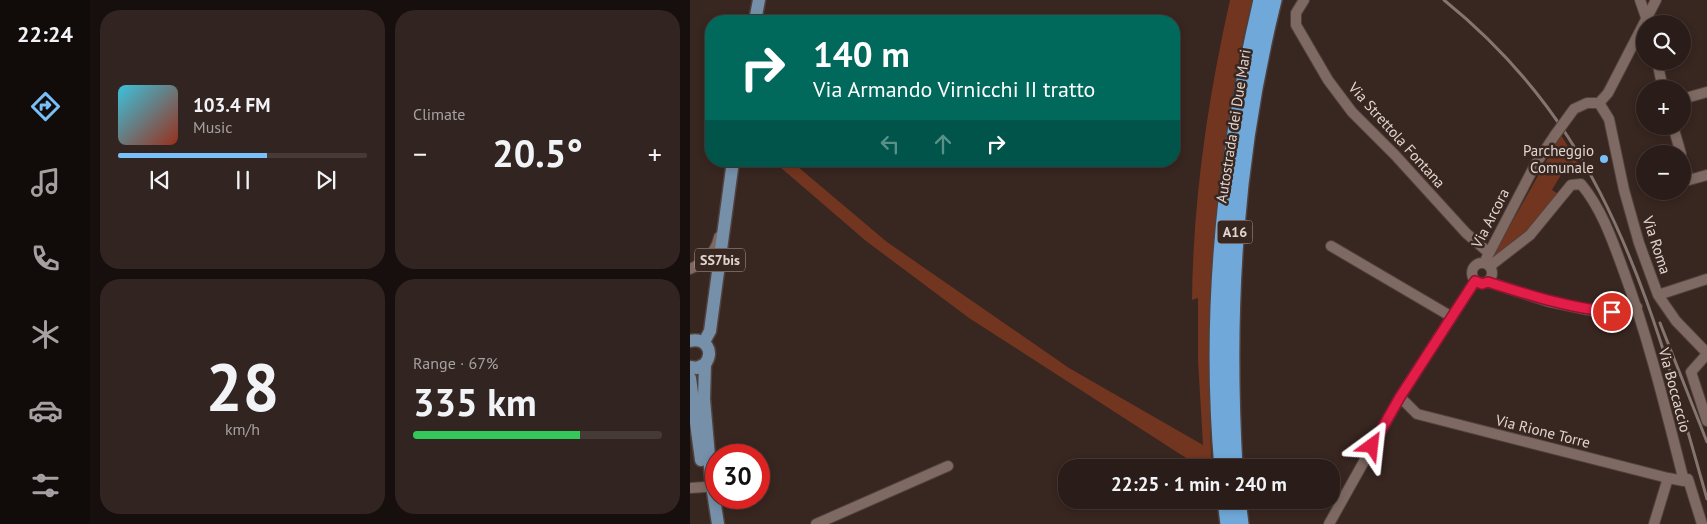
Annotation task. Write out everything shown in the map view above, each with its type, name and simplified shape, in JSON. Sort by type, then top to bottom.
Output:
[{"type":"highway","name":"Autostrada dei Due Mari","points":[[1226,459],[1218,363],[1220,258],[1231,154],[1246,69],[1261,0]]},
{"type":"highway","name":"Autostrada dei Due Mari","points":[[1226,459],[1235,234],[1252,105],[1274,0]]},
{"type":"main road","points":[[756,15],[759,0]]},
{"type":"main road","name":"SS7bis","points":[[718,524],[710,478],[704,399],[705,364],[710,353],[704,342],[710,331],[732,167]]},
{"type":"main road","points":[[690,341],[704,342]]},
{"type":"main road","points":[[690,367],[697,368],[705,364]]},
{"type":"main road","points":[[690,378],[705,487]]},
{"type":"main road","points":[[707,509],[709,524]]},
{"type":"street","name":"Via Strettola Fontana","points":[[1304,0],[1296,13],[1296,25],[1328,80],[1352,112],[1395,155],[1466,232],[1488,261]]},
{"type":"street","points":[[1640,0],[1646,15]]},
{"type":"street","points":[[1650,15],[1656,0]]},
{"type":"street","points":[[1599,103],[1608,93],[1636,43]]},
{"type":"street","points":[[1691,96],[1707,92]]},
{"type":"street","name":"Via Arcora","points":[[1488,282],[1492,276],[1488,261],[1535,165],[1574,109],[1588,103],[1599,103]]},
{"type":"street","name":"Via Roma","points":[[1599,103],[1608,119],[1636,234],[1658,295],[1676,321],[1707,353]]},
{"type":"street","points":[[1691,179],[1707,175]]},
{"type":"street","name":"Via Boccaccio","points":[[1488,261],[1530,235],[1571,186],[1581,184],[1593,198],[1613,242],[1637,307],[1684,481],[1688,479],[1702,524]]},
{"type":"street","points":[[690,269],[713,252],[720,229],[726,218]]},
{"type":"street","points":[[1331,246],[1452,317]]},
{"type":"street","name":"Via Arcora","points":[[1329,524],[1400,397],[1475,281],[1472,275],[1472,268],[1477,263],[1488,261]]},
{"type":"street","points":[[1658,295],[1707,279]]},
{"type":"street","points":[[1475,281],[1482,284],[1488,282],[1550,302],[1588,310],[1612,312],[1637,307]]},
{"type":"street","points":[[1707,353],[1691,372],[1707,421]]},
{"type":"street","name":"Via Rione Torre","points":[[1400,397],[1417,414],[1684,481]]},
{"type":"street","points":[[816,524],[948,466]]},
{"type":"street","points":[[1654,524],[1668,478]]},
{"type":"street","points":[[690,488],[705,487]]},
{"type":"shaded area","points":[[1230,0],[1252,0],[1232,97],[1218,194],[1211,293],[1212,459],[1188,459],[969,318],[866,241],[780,167],[798,167],[887,242],[1069,368],[1203,445],[1198,360],[1198,298],[1192,300],[1193,262],[1203,149],[1215,74]]},
{"type":"shaded area","points":[[1561,135],[1584,173],[1566,166],[1552,190],[1560,195],[1529,231],[1495,256],[1494,254]]},
{"type":"railway","points":[[1444,0],[1479,30],[1527,81],[1568,137],[1593,179],[1634,267],[1651,312],[1707,499]]},
{"type":"railway","points":[[1660,323],[1707,442]]},
{"type":"place","name":"Parcheggio Comunale","points":[[1604,159]]},
{"type":"route","points":[[1372,446],[1400,397],[1475,281],[1482,284],[1488,282],[1550,302],[1588,310],[1612,312]]}]
